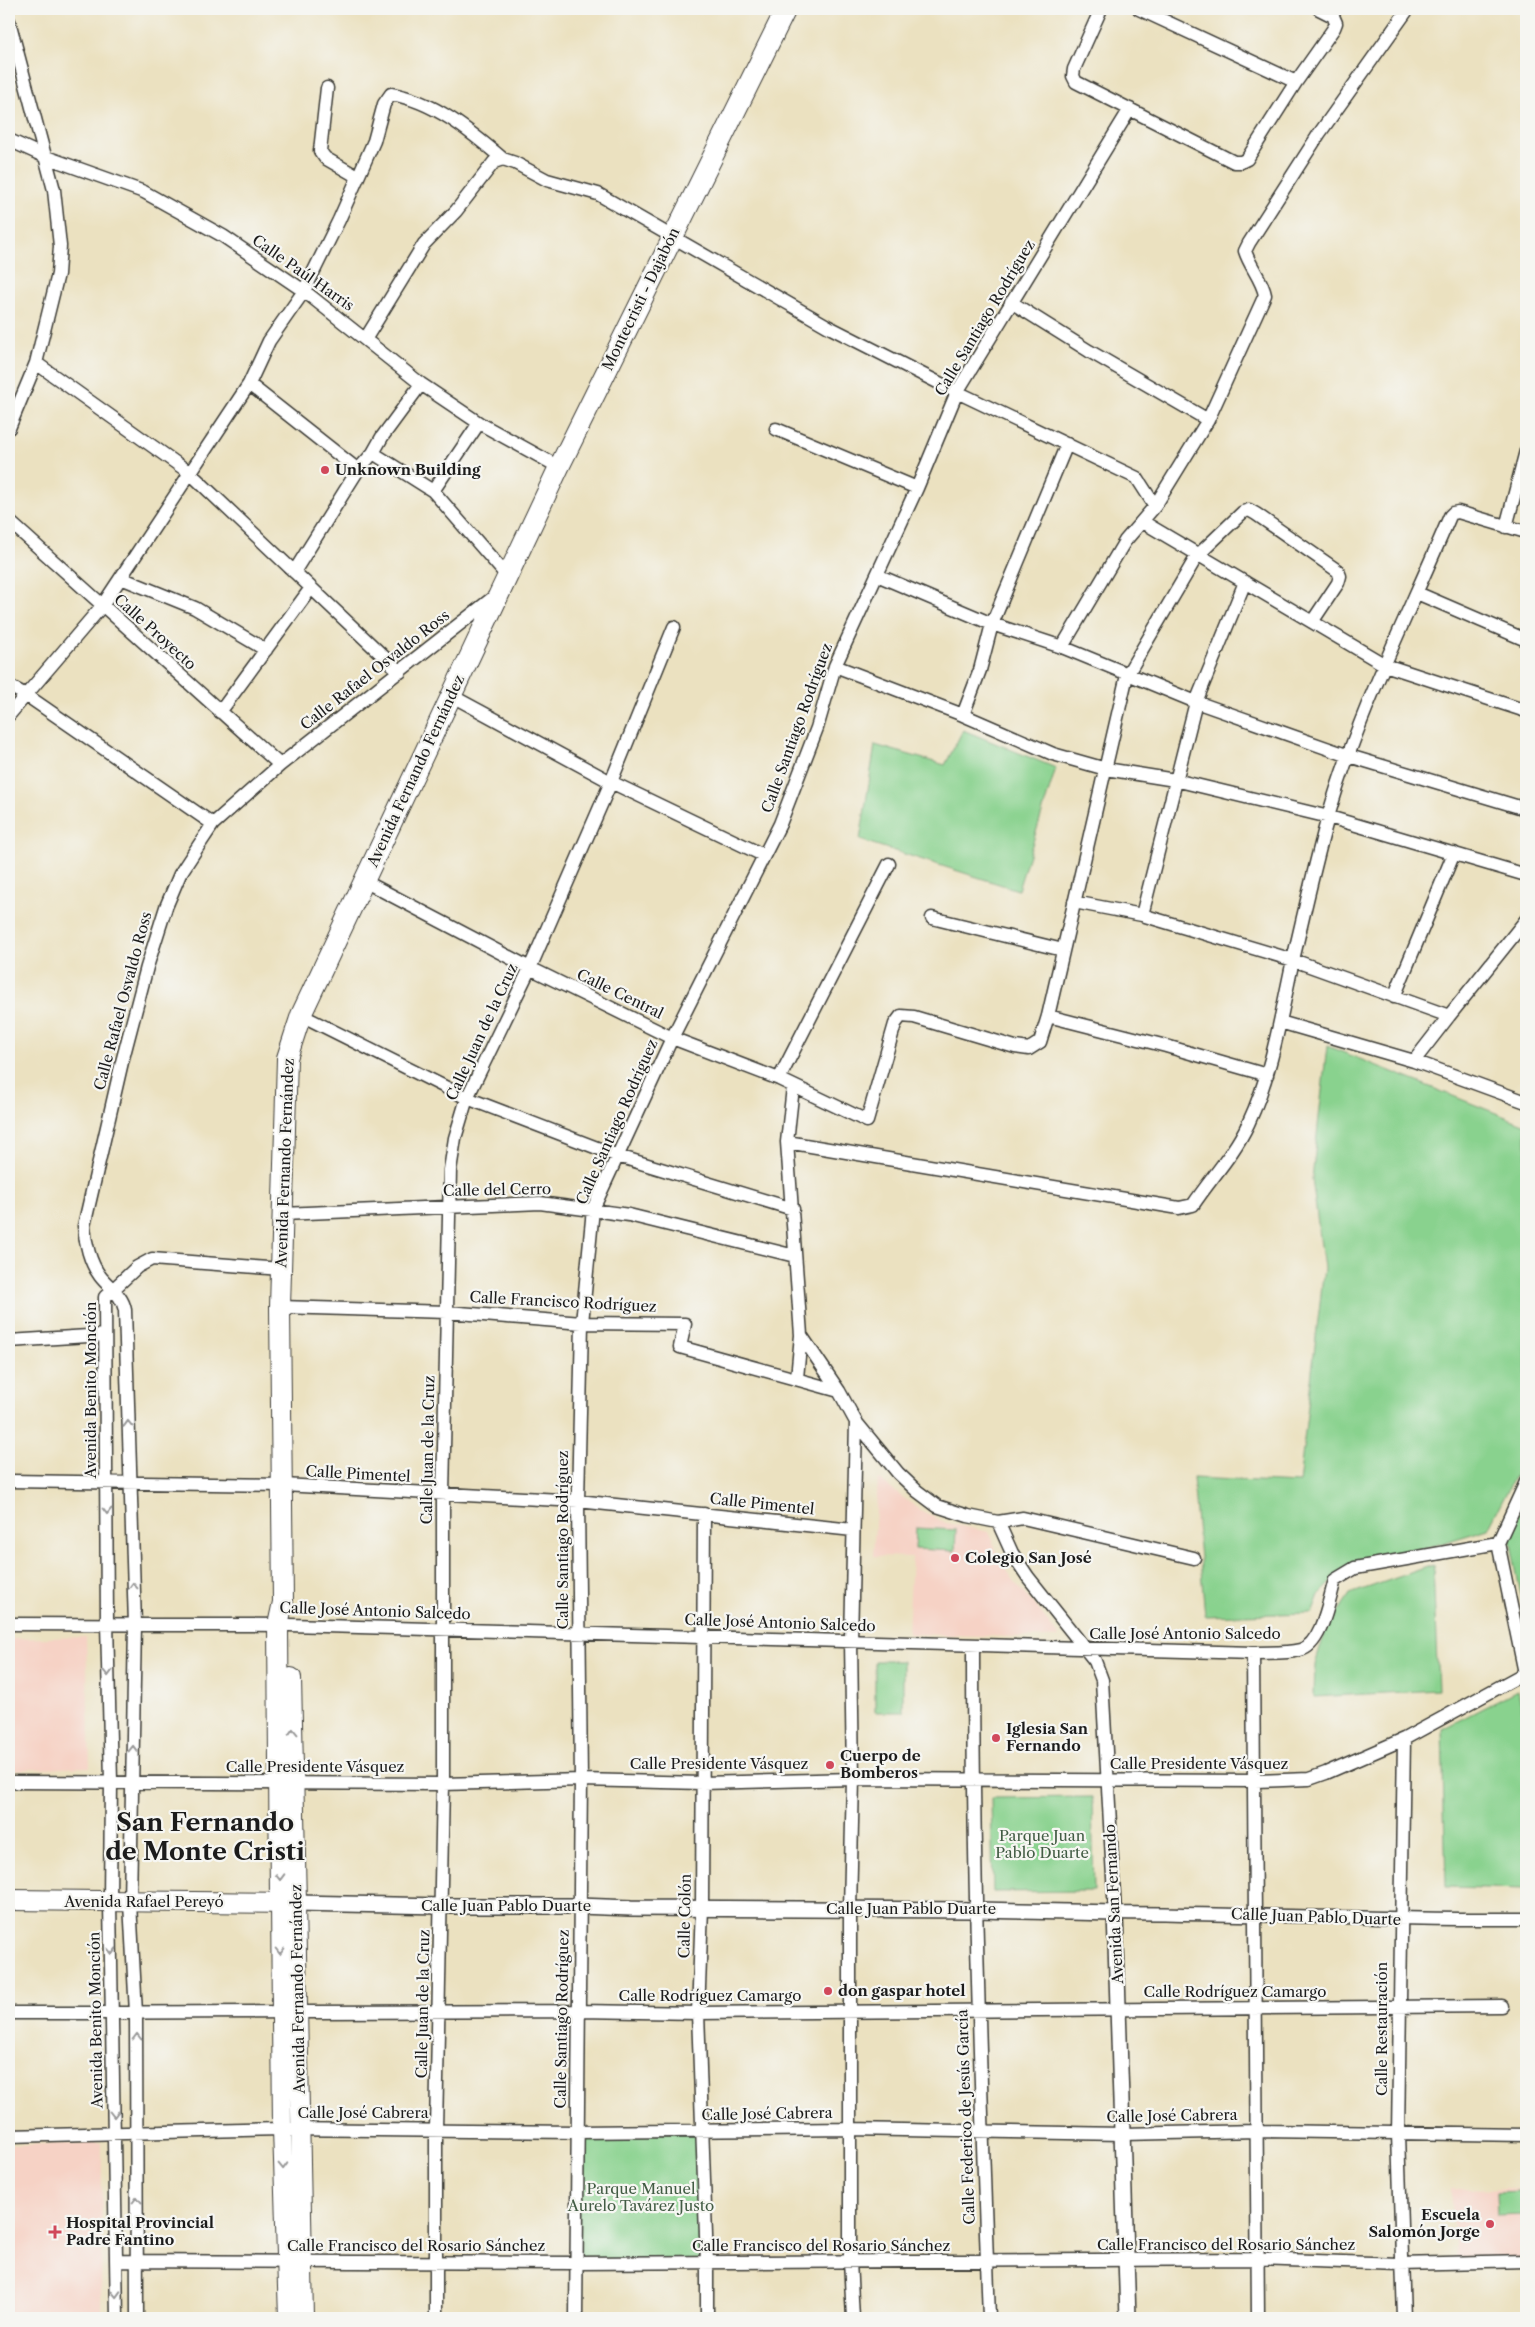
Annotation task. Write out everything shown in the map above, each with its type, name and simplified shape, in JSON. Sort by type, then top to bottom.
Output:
[{"type":"main road","name":"Montecristi - Dajabón","points":[[505,584],[559,467],[671,237],[786,9]]},
{"type":"main road","name":"Avenida Fernando Fernández","points":[[304,2318],[295,2261],[282,2129],[289,2013],[280,1308],[287,1058],[301,1015],[505,584]]},
{"type":"main road","name":"Avenida Rafael Pereyó","points":[[9,1900],[110,1903],[288,1902]]},
{"type":"main road","name":"Avenida Fernando Fernández","points":[[288,2318],[295,2261],[301,2129],[289,2013]]},
{"type":"street","points":[[1101,9],[1073,76],[1076,82],[1234,162],[1241,162],[1247,159],[1296,82],[1334,28],[1336,23],[1333,16],[1319,9]]},
{"type":"street","points":[[1139,9],[1296,82]]},
{"type":"street","points":[[1062,647],[1124,541],[1143,522],[1155,506],[1208,420],[1265,295],[1264,287],[1248,260],[1246,251],[1249,243],[1319,134],[1408,9]]},
{"type":"street","points":[[9,21],[54,190],[60,246],[56,284],[36,363],[9,428]]},
{"type":"street","points":[[327,88],[320,151],[325,158],[358,177]]},
{"type":"street","points":[[9,716],[102,606],[249,384],[268,341],[304,291],[358,177],[374,140],[384,104],[391,94],[404,96],[440,112],[472,133],[503,159],[515,163],[547,180],[598,194],[829,327],[957,392],[1137,478],[1155,506]]},
{"type":"street","name":"Calle Santiago Rodríguez","points":[[576,2318],[581,1780],[578,1500],[582,1322],[593,1209],[672,1038],[780,824],[817,728],[835,666],[917,488],[957,392],[1130,109]]},
{"type":"street","name":"Calle Paúl Harris","points":[[9,140],[46,157],[144,192],[223,236],[304,291],[366,338],[421,384],[480,423],[559,467]]},
{"type":"street","points":[[366,338],[424,244],[456,211],[494,162],[503,159]]},
{"type":"street","points":[[1012,302],[1089,351],[1208,420]]},
{"type":"street","points":[[36,363],[190,474],[400,672]]},
{"type":"street","points":[[249,384],[358,470]]},
{"type":"street","points":[[294,572],[358,470],[373,453],[382,437],[421,384]]},
{"type":"street","points":[[433,491],[480,423]]},
{"type":"street","points":[[776,429],[917,488]]},
{"type":"street","points":[[963,715],[980,670],[992,624],[1067,444]]},
{"type":"street","points":[[1506,526],[1524,465],[1526,451]]},
{"type":"street","points":[[373,453],[433,491],[505,584]]},
{"type":"street","points":[[1267,1074],[1048,1016],[1127,675],[1197,556],[1243,512],[1249,510],[1256,514],[1338,571],[1340,576],[1338,583],[1312,622]]},
{"type":"street","points":[[787,1142],[1179,1208],[1192,1205],[1238,1143],[1249,1123],[1267,1074],[1329,816],[1349,756],[1385,665],[1453,512],[1526,532]]},
{"type":"street","name":"Calle Proyecto","points":[[9,521],[280,765]]},
{"type":"street","points":[[1143,522],[1197,556],[1245,582],[1385,665],[1526,711]]},
{"type":"street","points":[[877,575],[992,624],[1062,647],[1196,702],[1349,756],[1526,809]]},
{"type":"street","points":[[121,578],[194,608],[266,650]]},
{"type":"street","points":[[1142,915],[1196,702],[1245,582]]},
{"type":"street","name":"Calle Rafael Osvaldo Ross","points":[[111,1289],[98,1274],[86,1245],[84,1226],[122,1062],[150,958],[166,907],[180,874],[213,824],[280,765],[400,672],[505,584]]},
{"type":"street","points":[[220,712],[311,588]]},
{"type":"street","points":[[1417,593],[1526,640]]},
{"type":"street","name":"Calle Juan de la Cruz","points":[[436,2318],[436,2130],[442,1906],[444,1495],[450,1170],[454,1146],[467,1098],[530,968],[611,782],[674,627]]},
{"type":"street","points":[[835,666],[963,715],[1054,754],[1106,769],[1176,780],[1329,816],[1526,875]]},
{"type":"street","points":[[9,686],[26,695],[213,824]]},
{"type":"street","points":[[452,696],[611,782],[763,855]]},
{"type":"street","points":[[1394,997],[1454,853]]},
{"type":"street","points":[[778,1079],[889,864]]},
{"type":"street","name":"Calle Central","points":[[364,881],[530,968],[672,1038],[778,1079],[867,1121],[895,1024],[900,1016],[914,1017],[1015,1047],[1029,1049],[1040,1042],[1048,1016]]},
{"type":"street","points":[[1074,902],[1142,915],[1293,960],[1449,1016]]},
{"type":"street","points":[[932,918],[1063,950]]},
{"type":"street","points":[[1414,1061],[1526,920]]},
{"type":"street","points":[[301,1015],[467,1098],[618,1156],[793,1209]]},
{"type":"street","points":[[1280,1022],[1414,1061],[1526,1102]]},
{"type":"street","points":[[793,1087],[787,1142],[801,1334],[797,1378]]},
{"type":"street","name":"Calle del Cerro","points":[[283,1214],[540,1203],[629,1215],[795,1256]]},
{"type":"street","points":[[111,1289],[136,1267],[152,1259],[281,1269]]},
{"type":"street","name":"Avenida Benito Monción","points":[[117,2318],[114,2013],[110,1903],[111,1781],[107,1623],[104,1336],[105,1298],[111,1289],[122,1297],[125,1310],[135,1624],[130,1902],[136,2013],[137,2318]]},
{"type":"street","name":"Calle Francisco Rodríguez","points":[[280,1308],[447,1312],[582,1322],[685,1324],[680,1347],[839,1391]]},
{"type":"street","points":[[801,1334],[839,1391],[856,1422],[898,1473],[937,1506],[998,1522],[1023,1518],[1194,1558]]},
{"type":"street","points":[[9,1341],[104,1336]]},
{"type":"street","points":[[810,1382],[824,1368]]},
{"type":"street","points":[[853,2318],[850,2261],[850,1909],[853,1778],[851,1641],[856,1422]]},
{"type":"street","name":"Calle Pimentel","points":[[9,1481],[283,1485],[444,1495],[578,1500],[854,1530]]},
{"type":"street","points":[[1526,1482],[1498,1543],[1526,1676]]},
{"type":"street","name":"Calle Colón","points":[[704,1514],[702,1908],[698,2013],[707,2263],[706,2318]]},
{"type":"street","name":"Avenida San Fernando","points":[[998,1522],[1012,1553],[1084,1650],[1095,1661],[1102,1680],[1106,1781],[1120,2009],[1128,2318]]},
{"type":"street","name":"Calle José Antonio Salcedo","points":[[9,1624],[284,1625],[578,1632],[1084,1650],[1254,1654],[1301,1650],[1312,1644],[1322,1626],[1335,1580],[1354,1568],[1498,1543]]},
{"type":"street","name":"Calle Federico de Jesús García","points":[[973,1646],[973,1780],[981,2132],[989,2318]]},
{"type":"street","points":[[1254,1654],[1256,2258],[1258,2318]]},
{"type":"street","name":"Calle Presidente Vásquez","points":[[9,1782],[443,1784],[581,1780],[702,1783],[853,1778],[1106,1781],[1309,1779],[1404,1739],[1526,1676]]},
{"type":"street","name":"Calle Restauración","points":[[1404,1739],[1398,2007],[1400,2264],[1404,2318]]},
{"type":"street","name":"Calle Juan Pablo Duarte","points":[[288,1902],[442,1906],[1255,1914],[1400,1920],[1526,1919]]},
{"type":"street","name":"Calle Rodríguez Camargo","points":[[9,2013],[438,2011],[698,2013],[1502,2006]]},
{"type":"street","name":"Calle José Cabrera","points":[[9,2136],[282,2129],[577,2132],[850,2129],[1122,2134],[1257,2131],[1526,2135]]},
{"type":"street","name":"Calle Francisco del Rosario Sánchez","points":[[116,2261],[707,2263],[987,2262],[1256,2258],[1400,2264],[1526,2261]]},
{"type":"shaded area","name":"Colegio San José","points":[[878,1479],[920,1510],[946,1523],[989,1532],[1000,1560],[1018,1587],[1039,1610],[1060,1638],[908,1634],[912,1557],[873,1556]]},
{"type":"shaded area","points":[[86,1637],[90,1767],[9,1770],[9,1639]]},
{"type":"shaded area","name":"Hospital Provincial Padre Fantino","points":[[102,2143],[101,2318],[9,2318],[9,2145]]},
{"type":"shaded area","name":"Escuela Salomón Jorge","points":[[1526,2188],[1526,2259],[1456,2259],[1451,2189]]},
{"type":"green space","points":[[963,730],[1056,768],[1018,890],[860,840],[875,745],[945,765]]},
{"type":"green space","points":[[1327,1046],[1526,1125],[1526,1454],[1488,1529],[1339,1575],[1319,1595],[1312,1613],[1205,1616],[1193,1478],[1299,1483],[1324,1268],[1312,1179]]},
{"type":"green space","points":[[1526,1498],[1526,1621],[1509,1534]]},
{"type":"green space","points":[[916,1528],[956,1530],[955,1551],[915,1549]]},
{"type":"green space","points":[[1433,1565],[1438,1690],[1314,1697],[1315,1665],[1325,1632],[1350,1594]]},
{"type":"green space","points":[[875,1661],[903,1661],[903,1712],[875,1712]]},
{"type":"green space","points":[[1518,1690],[1526,1730],[1526,1889],[1446,1887],[1442,1729]]},
{"type":"green space","name":"Parque Juan Pablo Duarte","points":[[1092,1797],[1094,1891],[993,1892],[991,1798]]},
{"type":"green space","name":"Parque Manuel Aurelo Tavárez Justo","points":[[701,2131],[707,2263],[577,2263],[577,2132]]},
{"type":"green space","points":[[1522,2191],[1523,2215],[1498,2216],[1497,2192]]},
{"type":"place","name":"Unknown Building","points":[[325,470]]},
{"type":"place","name":"Colegio San José","points":[[955,1558]]},
{"type":"place","name":"Iglesia San Fernando","points":[[996,1738]]},
{"type":"place","name":"Cuerpo de Bomberos","points":[[830,1765]]},
{"type":"place","name":"don gaspar hotel","points":[[828,1991]]},
{"type":"place","name":"Escuela Salomón Jorge","points":[[1490,2224]]},
{"type":"place","name":"Hospital Provincial Padre Fantino","points":[[55,2232]]},
{"type":"district","name":"San Fernando de Monte Cristi","points":[[205,1836]]}]
